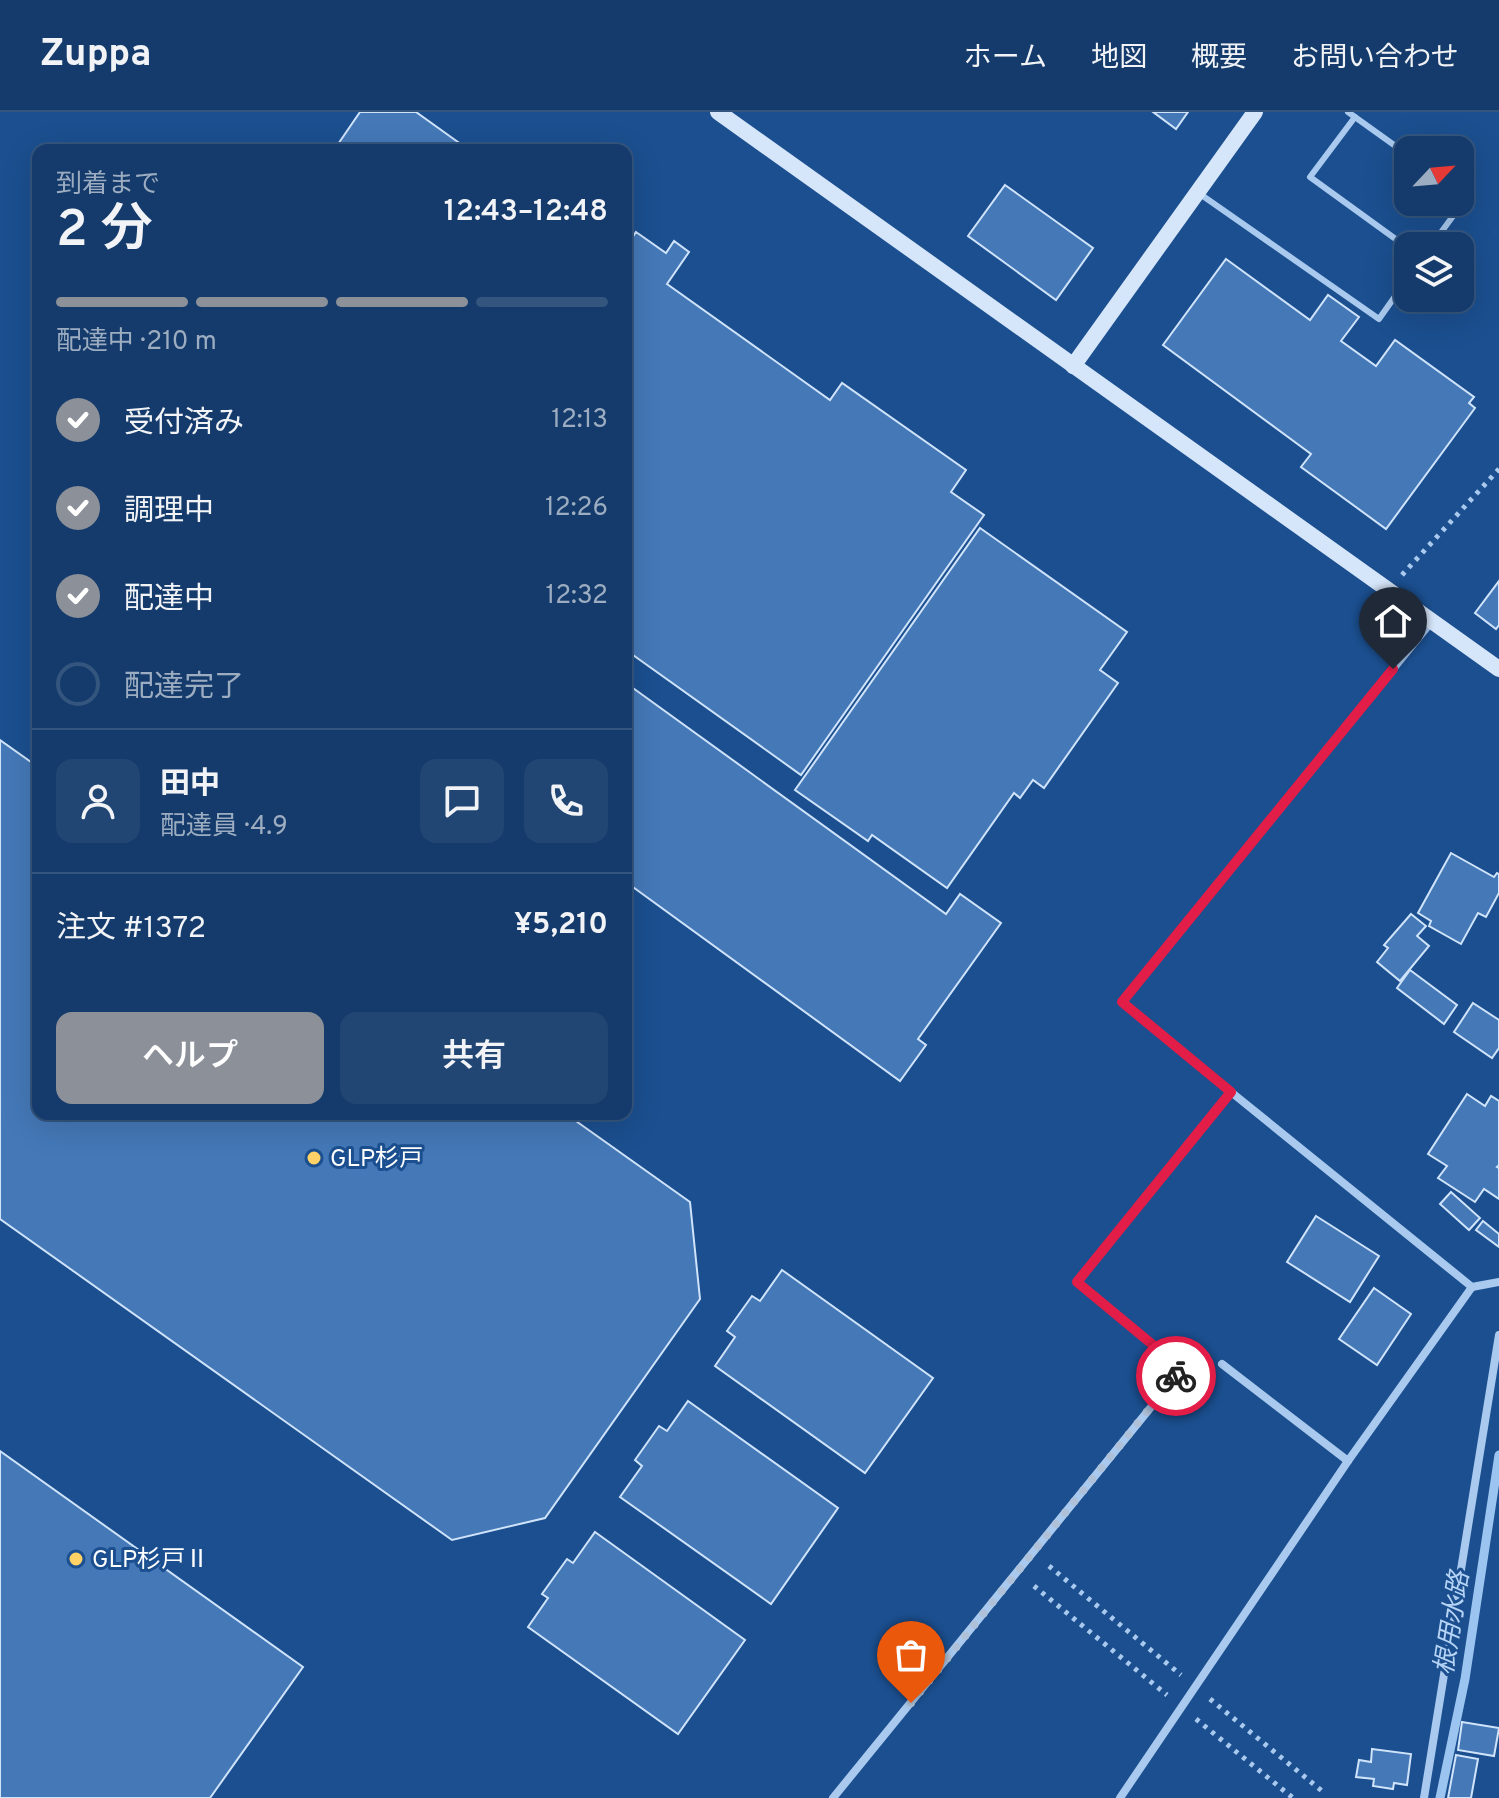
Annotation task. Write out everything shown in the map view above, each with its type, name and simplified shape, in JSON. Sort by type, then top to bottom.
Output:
[{"type":"street","points":[[718,112],[1499,669]]},
{"type":"street","points":[[1073,366],[1255,112]]},
{"type":"street","points":[[1432,621],[1122,1002],[1472,1287]]},
{"type":"street","points":[[833,1798],[1182,1369],[1077,1282],[1231,1092]]},
{"type":"street","points":[[1120,1798],[1348,1461],[1472,1287],[1499,1282]]},
{"type":"street","points":[[1424,1798],[1499,1335]]},
{"type":"street","points":[[1222,1364],[1348,1461]]},
{"type":"lane","points":[[1348,112],[1394,145]]},
{"type":"lane","points":[[1355,117],[1310,177],[1394,238]]},
{"type":"lane","points":[[1198,192],[1379,319],[1394,298]]},
{"type":"path","points":[[1388,590],[1499,469]]},
{"type":"path","points":[[1034,1586],[1293,1798]]},
{"type":"building","points":[[360,112],[416,112],[461,144],[338,144]]},
{"type":"building","points":[[1153,112],[1188,112],[1176,129]]},
{"type":"building","points":[[1005,185],[1093,248],[1056,300],[968,236]]},
{"type":"building","points":[[636,232],[666,253],[674,241],[689,252],[667,284],[830,400],[842,383],[966,470],[951,492],[984,515],[801,775],[632,654],[632,238]]},
{"type":"building","points":[[1226,259],[1310,320],[1328,295],[1359,317],[1341,341],[1376,366],[1395,340],[1474,397],[1469,403],[1475,408],[1386,529],[1301,467],[1311,454],[1163,345]]},
{"type":"building","points":[[980,528],[1127,632],[1100,670],[1118,683],[1044,788],[1033,780],[1020,798],[1014,793],[947,888],[872,835],[868,841],[795,790]]},
{"type":"building","points":[[1499,581],[1499,625],[1496,629],[1475,613]]},
{"type":"building","points":[[632,687],[946,914],[960,894],[1001,923],[918,1039],[926,1045],[900,1081],[632,886]]},
{"type":"building","name":"GLP杉戸","points":[[0,740],[32,763],[32,1120],[574,1120],[690,1202],[700,1299],[545,1518],[452,1540],[0,1219]]},
{"type":"building","points":[[1451,853],[1494,877],[1499,874],[1499,893],[1486,917],[1478,913],[1461,944],[1429,926],[1431,921],[1418,913]]},
{"type":"building","points":[[1411,914],[1426,926],[1417,936],[1429,946],[1400,981],[1377,962],[1388,948],[1384,945]]},
{"type":"building","points":[[1410,970],[1457,1005],[1444,1024],[1397,988]]},
{"type":"building","points":[[1473,1003],[1499,1020],[1499,1048],[1492,1058],[1454,1032]]},
{"type":"building","points":[[1467,1094],[1485,1106],[1491,1096],[1499,1101],[1499,1199],[1484,1189],[1475,1202],[1438,1178],[1447,1166],[1428,1154]]},
{"type":"building","points":[[1451,1192],[1480,1218],[1469,1230],[1440,1204]]},
{"type":"building","points":[[1316,1216],[1379,1256],[1350,1302],[1287,1262]]},
{"type":"building","points":[[1483,1221],[1499,1234],[1499,1247],[1476,1230]]},
{"type":"building","points":[[782,1270],[933,1378],[865,1473],[715,1366],[735,1337],[727,1331],[752,1296],[760,1301]]},
{"type":"building","points":[[1374,1288],[1411,1314],[1377,1365],[1339,1339]]},
{"type":"building","points":[[688,1401],[838,1508],[771,1604],[620,1497],[642,1466],[635,1460],[659,1426],[667,1431]]},
{"type":"building","name":"GLP杉戸Ⅱ","points":[[0,1451],[303,1667],[210,1798],[0,1798]]},
{"type":"building","points":[[595,1532],[745,1640],[678,1734],[528,1627],[548,1598],[542,1594],[567,1559],[573,1563]]},
{"type":"building","points":[[1462,1722],[1499,1728],[1494,1756],[1458,1750]]},
{"type":"building","points":[[1372,1749],[1411,1754],[1407,1785],[1394,1783],[1393,1789],[1373,1786],[1374,1779],[1356,1777],[1359,1760],[1371,1762]]},
{"type":"building","points":[[1456,1755],[1478,1759],[1471,1798],[1448,1798]]},
{"type":"waterway","name":"根用水路","points":[[1440,1798],[1465,1679],[1499,1455]]},
{"type":"way so far","points":[[911,1703],[1176,1376]]},
{"type":"place","name":"GLP杉戸","points":[[314,1158]]},
{"type":"place","name":"GLP杉戸Ⅱ","points":[[76,1559]]},
{"type":"route","points":[[1176,1376],[1182,1369],[1077,1282],[1231,1092],[1122,1002],[1393,669]]}]
